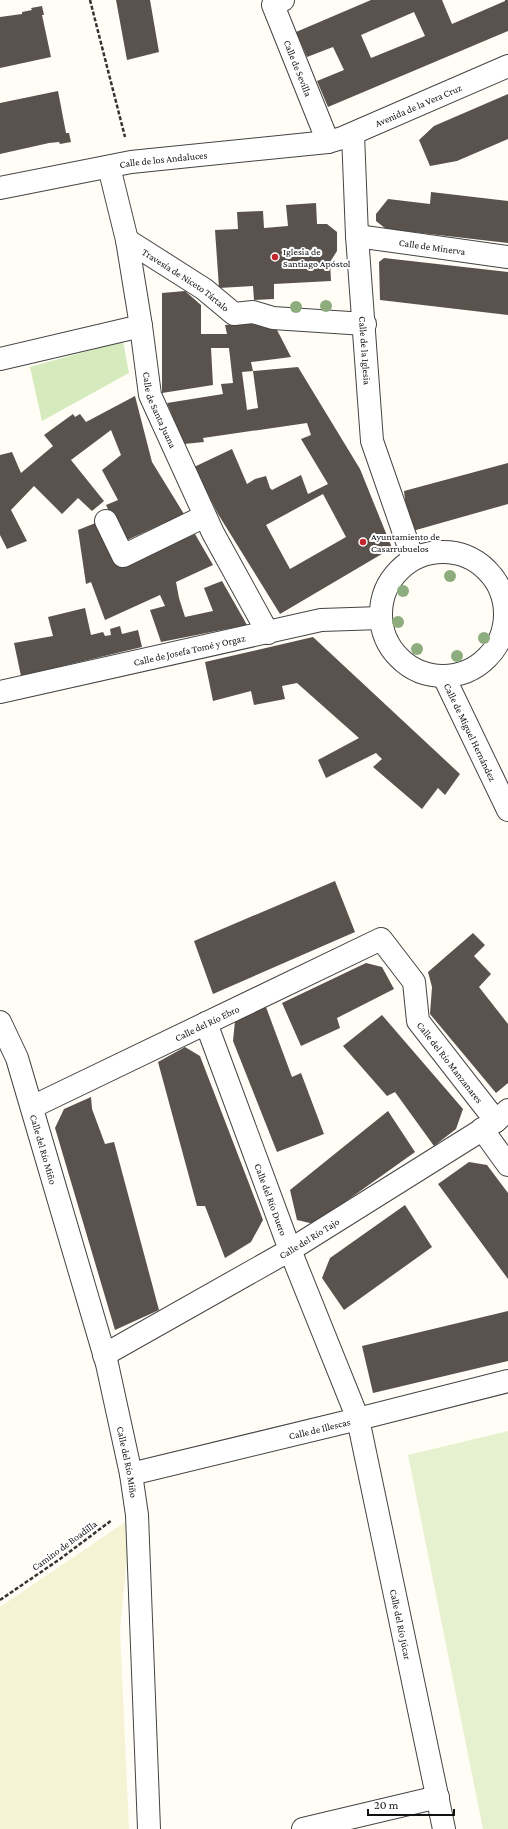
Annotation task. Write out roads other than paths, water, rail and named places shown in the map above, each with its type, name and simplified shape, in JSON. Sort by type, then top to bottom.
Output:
[{"type":"street","name":"Calle de Sevilla","points":[[283,0],[272,5],[328,142]]},
{"type":"street","name":"Avenida de la Vera Cruz","points":[[328,142],[354,134],[508,66]]},
{"type":"street","name":"Calle de la Iglesia","points":[[354,134],[358,236],[372,441],[413,559]]},
{"type":"street","name":"Calle de los Andaluces","points":[[0,188],[131,162],[328,142]]},
{"type":"street","name":"Calle de Santa Juana","points":[[109,167],[127,240],[141,326],[150,395],[205,516],[268,633]]},
{"type":"street","name":"Calle de Minerva","points":[[358,236],[508,257]]},
{"type":"street","name":"Travesía de Niceto Tártalo","points":[[127,240],[204,289],[234,314],[253,312],[273,318],[365,324]]},
{"type":"street","points":[[0,359],[141,326]]},
{"type":"street","points":[[106,521],[123,556],[205,516]]},
{"type":"street","points":[[449,552],[468,557],[484,566],[496,580],[506,596],[506,616],[503,634],[494,652],[480,665],[462,674],[444,677],[425,674],[408,666],[394,653],[385,636],[381,618],[382,600],[388,584],[399,570],[413,559],[431,553],[449,552]]},
{"type":"street","name":"Calle de Josefa Tomé y Orgaz","points":[[1,686],[268,633],[321,620],[381,618]]},
{"type":"street","name":"Calle de Miguel Hernández","points":[[444,677],[508,810]]},
{"type":"street","name":"Calle del Río Ebro","points":[[32,1106],[381,939]]},
{"type":"street","name":"Calle del Río Manzanares","points":[[381,939],[414,982],[418,1021],[495,1120],[508,1166]]},
{"type":"street","name":"Calle del Río Miño","points":[[0,1022],[17,1058],[32,1106],[104,1355],[131,1474],[137,1515],[149,1829]]},
{"type":"street","name":"Calle del Río Duero","points":[[206,1023],[290,1250],[358,1419]]},
{"type":"street","name":"Calle del Río Tajo","points":[[104,1355],[290,1250],[495,1120]]},
{"type":"street","name":"Calle de Illescas","points":[[131,1474],[508,1381]]},
{"type":"street","name":"Calle del Río Júcar","points":[[358,1419],[444,1829]]},
{"type":"street","points":[[303,1829],[438,1797]]},
{"type":"place","name":"Iglesia de Santiago Apóstol","points":[[275,257]]},
{"type":"place","name":"Ayuntamiento de Casarrubuelos","points":[[363,542]]}]
